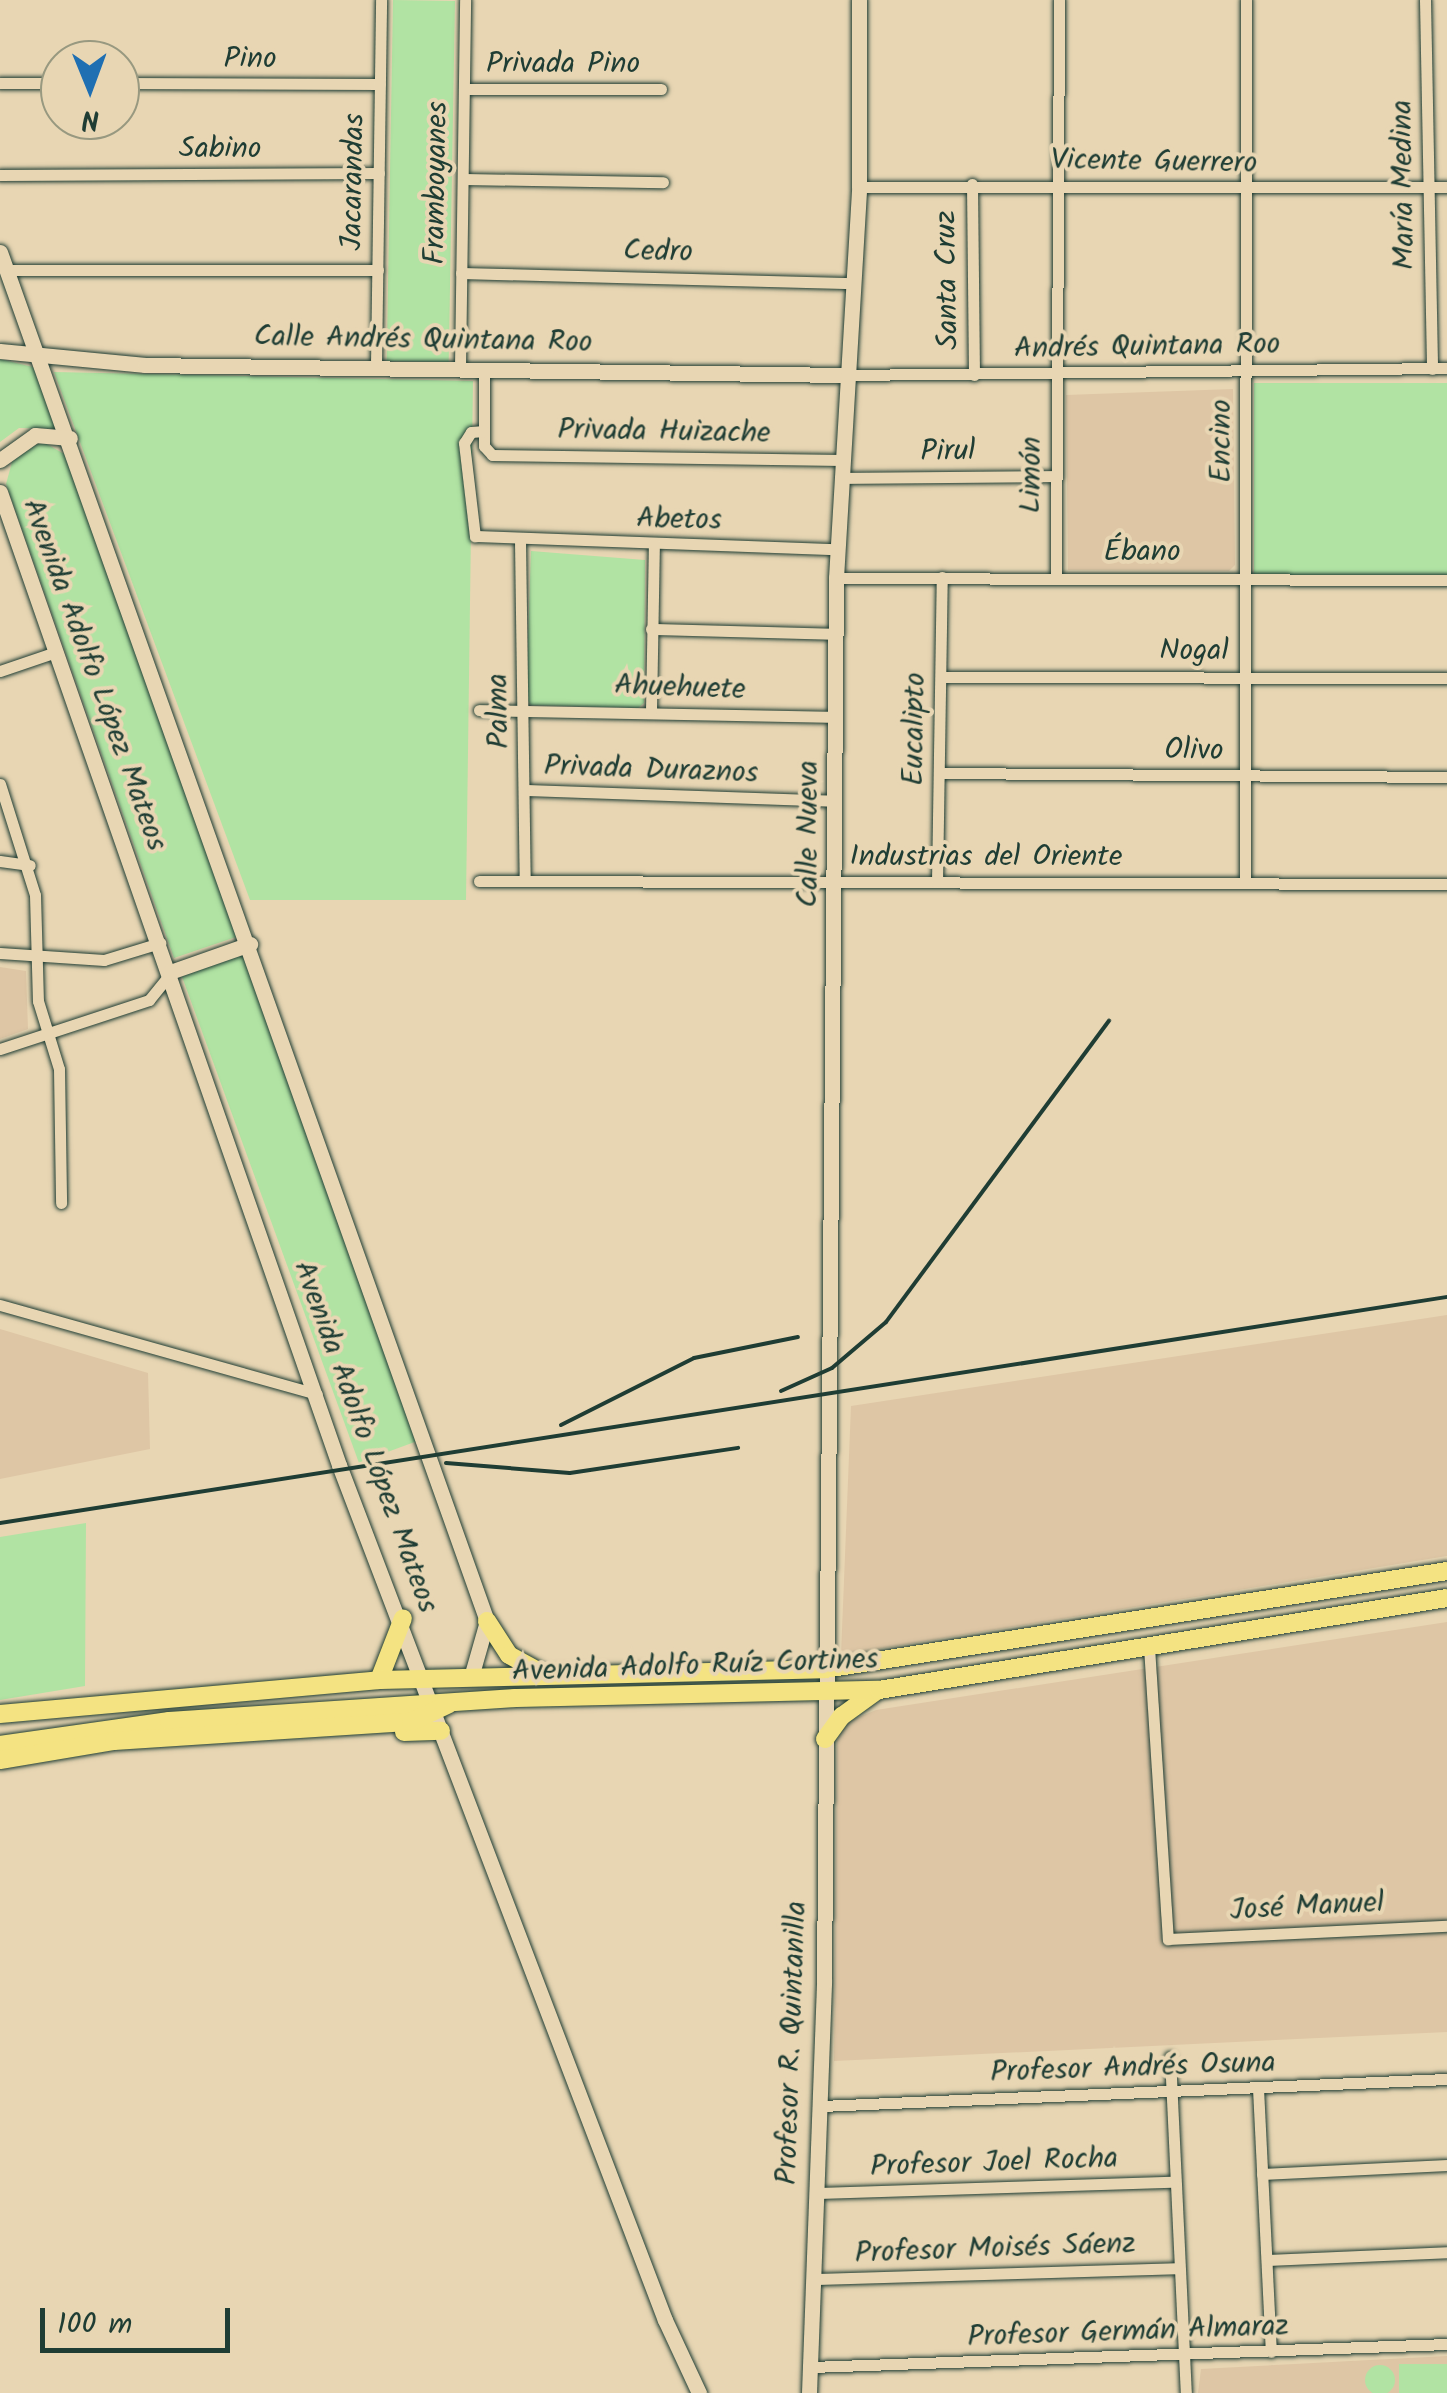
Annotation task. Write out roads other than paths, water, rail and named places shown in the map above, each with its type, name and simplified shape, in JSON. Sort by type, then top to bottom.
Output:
[{"type":"main road","name":"Avenida Adolfo Ruíz Cortines","points":[[0,1714],[379,1680],[825,1669],[1447,1571]]},
{"type":"main road","name":"Avenida Adolfo Ruíz Cortines","points":[[0,1760],[114,1742],[435,1717],[450,1703],[825,1695],[879,1690],[1447,1598]]},
{"type":"main road","points":[[379,1680],[402,1618]]},
{"type":"main road","points":[[487,1620],[508,1655],[545,1674]]},
{"type":"main road","points":[[450,1703],[472,1677]]},
{"type":"main road","points":[[826,1740],[853,1706],[879,1690]]},
{"type":"main road","name":"Avenida Adolfo Ruíz Cortines","points":[[0,1744],[109,1726],[435,1717]]},
{"type":"street","name":"Jacarandas","points":[[376,365],[381,0]]},
{"type":"street","name":"Framboyanes","points":[[460,368],[466,0]]},
{"type":"street","name":"Calle Nueva","points":[[825,1695],[838,882],[836,578],[859,187],[858,0]]},
{"type":"street","name":"Limón","points":[[1056,577],[1058,0]]},
{"type":"street","name":"Encino","points":[[1245,882],[1246,0]]},
{"type":"street","name":"María Medina","points":[[1425,0],[1432,368]]},
{"type":"street","points":[[0,83],[40,83]]},
{"type":"street","name":"Pino","points":[[140,83],[380,84]]},
{"type":"street","name":"Privada Pino","points":[[464,88],[661,88]]},
{"type":"street","name":"Sabino","points":[[0,175],[379,173]]},
{"type":"street","points":[[464,179],[663,182]]},
{"type":"street","name":"Santa Cruz","points":[[972,184],[974,376]]},
{"type":"street","name":"Vicente Guerrero","points":[[859,187],[1447,187]]},
{"type":"street","name":"Avenida Adolfo López Mateos","points":[[0,252],[70,438],[487,1620],[472,1677]]},
{"type":"street","points":[[6,270],[378,270]]},
{"type":"street","name":"Cedro","points":[[460,274],[854,283]]},
{"type":"street","name":"Calle Andrés Quintana Roo","points":[[0,350],[42,360],[847,375]]},
{"type":"street","points":[[484,368],[484,431]]},
{"type":"street","name":"Andrés Quintana Roo","points":[[847,375],[1447,368]]},
{"type":"street","name":"Privada Huizache","points":[[484,431],[486,452],[842,460]]},
{"type":"street","name":"Abetos","points":[[484,431],[471,432],[464,444],[470,530],[482,537],[837,549]]},
{"type":"street","points":[[0,460],[35,435],[70,438]]},
{"type":"street","name":"Pirul","points":[[840,478],[1057,476]]},
{"type":"street","name":"Avenida Adolfo López Mateos","points":[[0,492],[316,1394],[402,1618],[420,1678],[651,2286],[701,2392]]},
{"type":"street","name":"Palma","points":[[520,541],[525,880]]},
{"type":"street","points":[[651,711],[654,544]]},
{"type":"street","name":"Eucalipto","points":[[938,882],[942,577]]},
{"type":"street","name":"Ébano","points":[[836,578],[1447,580]]},
{"type":"street","points":[[651,629],[836,634]]},
{"type":"street","points":[[0,671],[56,652]]},
{"type":"street","name":"Nogal","points":[[941,678],[1447,678]]},
{"type":"street","name":"Ahuehuete","points":[[479,710],[836,718]]},
{"type":"street","name":"Olivo","points":[[941,773],[1447,777]]},
{"type":"street","points":[[0,784],[30,866],[38,1001],[59,1069],[61,1204]]},
{"type":"street","name":"Privada Duraznos","points":[[526,790],[835,801]]},
{"type":"street","points":[[0,861],[30,866]]},
{"type":"street","name":"Industrias del Oriente","points":[[479,881],[1447,884]]},
{"type":"street","points":[[0,953],[104,960],[160,943]]},
{"type":"street","points":[[0,1049],[149,1000],[161,993],[170,972],[250,944]]},
{"type":"street","points":[[0,1305],[316,1394]]},
{"type":"street","name":"José Manuel","points":[[1149,1646],[1168,1939],[1447,1926]]},
{"type":"street","name":"Profesor R. Quintanilla","points":[[808,2393],[821,2106],[825,1695]]},
{"type":"street","points":[[1170,2057],[1186,2393]]},
{"type":"street","name":"Profesor Andrés Osuna","points":[[821,2106],[1447,2080]]},
{"type":"street","points":[[1258,2088],[1271,2352]]},
{"type":"street","points":[[1262,2174],[1447,2165]]},
{"type":"street","name":"Profesor Joel Rocha","points":[[816,2193],[1174,2182]]},
{"type":"street","points":[[1267,2260],[1447,2252]]},
{"type":"street","name":"Profesor Moisés Sáenz","points":[[814,2279],[1178,2268]]},
{"type":"street","name":"Profesor Germán Almaraz","points":[[811,2367],[1447,2344]]},
{"type":"railway","points":[[781,1391],[832,1368],[886,1322],[1109,1021]]},
{"type":"railway","points":[[0,1523],[1447,1297]]},
{"type":"railway","points":[[561,1425],[694,1358],[798,1337]]},
{"type":"railway","points":[[446,1463],[570,1473],[738,1448]]}]
